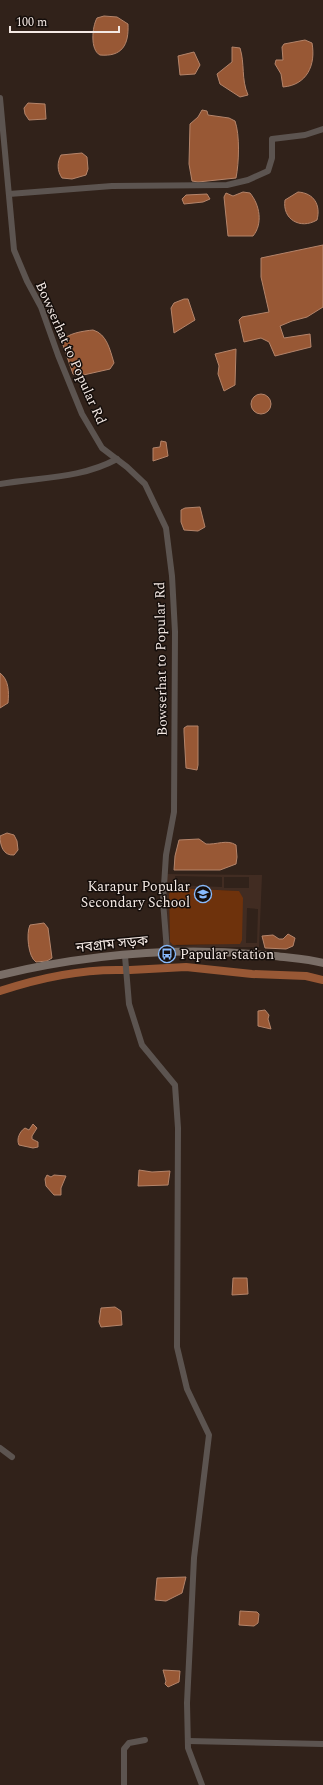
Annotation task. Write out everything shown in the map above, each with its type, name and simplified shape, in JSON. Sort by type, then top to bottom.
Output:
[{"type":"main road","name":"নবগ্রাম সড়ক","points":[[0,975],[73,961],[167,951],[245,953],[323,963]]},
{"type":"street","name":"Bowserhat to Popular Rd","points":[[0,102],[14,250],[16,256],[26,281],[42,307],[58,355],[82,414],[102,448],[145,484],[166,528],[172,576],[175,632],[174,812],[166,855],[163,902],[167,951]]},
{"type":"street","points":[[9,194],[112,186],[227,185],[248,180],[268,171],[272,158],[272,139],[305,135],[323,129]]},
{"type":"street","points":[[0,484],[84,473],[101,468],[117,459]]},
{"type":"street","points":[[126,956],[129,1004],[142,1044],[175,1085],[178,1128],[177,1347],[187,1389],[209,1435],[194,1558],[187,1703],[188,1748],[202,1785]]},
{"type":"street","points":[[0,1448],[12,1457]]},
{"type":"street","points":[[124,1785],[124,1749],[128,1743],[145,1740]]},
{"type":"street","points":[[188,1741],[323,1744]]},
{"type":"shaded area","points":[[104,16],[117,17],[128,24],[125,44],[119,52],[114,54],[100,55],[93,43],[95,22],[97,18]]},
{"type":"shaded area","points":[[305,40],[312,43],[313,59],[311,66],[304,78],[291,85],[283,87],[281,74],[275,64],[276,60],[283,60],[282,47],[284,44]]},
{"type":"shaded area","points":[[232,47],[240,48],[244,83],[248,95],[240,97],[220,84],[217,74],[232,62]]},
{"type":"shaded area","points":[[194,52],[200,65],[195,74],[180,75],[178,56]]},
{"type":"shaded area","points":[[28,103],[45,104],[46,119],[29,120],[25,114],[24,108]]},
{"type":"shaded area","points":[[202,110],[207,111],[208,115],[229,118],[235,121],[238,134],[238,165],[236,178],[198,182],[192,181],[189,164],[190,124],[198,117]]},
{"type":"shaded area","points":[[82,153],[87,157],[88,169],[86,175],[72,179],[62,178],[58,166],[61,155]]},
{"type":"shaded area","points":[[243,192],[250,193],[256,203],[259,214],[258,226],[253,236],[228,236],[224,197],[226,193],[233,196]]},
{"type":"shaded area","points":[[298,192],[312,197],[315,201],[318,209],[317,220],[311,223],[299,223],[294,221],[286,213],[285,200]]},
{"type":"shaded area","points":[[207,194],[210,199],[203,202],[184,204],[182,199],[186,195]]},
{"type":"shaded area","points":[[323,245],[323,307],[307,317],[280,326],[284,338],[310,334],[311,347],[275,356],[269,342],[261,338],[244,342],[239,320],[242,317],[269,312],[261,277],[261,258]]},
{"type":"shaded area","points":[[188,299],[195,320],[174,333],[171,308],[174,303]]},
{"type":"shaded area","points":[[93,330],[102,335],[105,339],[114,363],[110,369],[79,376],[73,374],[62,342],[67,336]]},
{"type":"shaded area","points":[[236,349],[235,385],[224,391],[218,374],[219,366],[215,354]]},
{"type":"shaded area","points":[[261,394],[268,397],[271,404],[268,411],[261,414],[254,411],[251,404],[254,397]]},
{"type":"shaded area","points":[[161,441],[166,442],[168,456],[153,461],[153,448],[160,447]]},
{"type":"shaded area","points":[[200,507],[205,527],[198,531],[184,530],[181,522],[181,510],[185,508]]},
{"type":"shaded area","points":[[0,673],[8,686],[8,703],[0,708]]},
{"type":"shaded area","points":[[187,726],[198,726],[197,770],[186,768],[184,728]]},
{"type":"shaded area","points":[[7,833],[14,835],[17,841],[18,850],[14,855],[7,854],[1,843],[0,836]]},
{"type":"shaded area","points":[[199,839],[206,844],[229,842],[236,845],[236,864],[220,870],[174,870],[175,856],[179,840]]},
{"type":"shaded area","points":[[166,874],[262,875],[259,947],[168,947]],"holes":[[[175,876],[222,877],[222,887],[175,885]],[[224,877],[249,877],[249,888],[224,888]],[[176,888],[239,891],[240,943],[177,946],[170,942],[169,894],[171,890]],[[247,908],[258,909],[257,943],[246,943]]]},
{"type":"shaded area","points":[[176,888],[239,891],[243,898],[242,940],[240,944],[173,945],[170,942],[169,894],[171,890]]},
{"type":"shaded area","points":[[44,923],[48,928],[52,958],[47,961],[36,962],[31,955],[28,933],[30,925]]},
{"type":"shaded area","points":[[288,934],[295,938],[293,946],[286,949],[265,948],[262,936],[273,935],[279,939],[283,939]]},
{"type":"shaded area","points":[[265,1010],[269,1015],[268,1019],[271,1029],[258,1026],[258,1011]]},
{"type":"shaded area","points":[[33,1124],[37,1128],[32,1136],[32,1139],[38,1142],[38,1147],[33,1148],[19,1145],[18,1138],[20,1133],[25,1128],[29,1130]]},
{"type":"shaded area","points":[[139,1170],[152,1172],[170,1171],[168,1185],[138,1186]]},
{"type":"shaded area","points":[[47,1175],[51,1177],[54,1175],[66,1176],[61,1188],[61,1195],[54,1195],[46,1186],[45,1179]]},
{"type":"shaded area","points":[[233,1278],[247,1278],[248,1294],[232,1295]]},
{"type":"shaded area","points":[[115,1307],[121,1311],[122,1325],[101,1327],[99,1322],[101,1308]]},
{"type":"shaded area","points":[[186,1577],[182,1593],[166,1601],[155,1600],[157,1578]]},
{"type":"shaded area","points":[[240,1611],[257,1612],[259,1614],[258,1623],[254,1626],[239,1625]]},
{"type":"shaded area","points":[[163,1670],[180,1671],[179,1682],[168,1687],[165,1684],[166,1681]]},
{"type":"waterway","points":[[130,970],[186,967],[252,974],[306,976],[323,980]]},
{"type":"waterway","points":[[0,991],[60,975],[92,971],[123,970]]},
{"type":"place","name":"Karapur Popular Secondary School","points":[[203,894]]},
{"type":"place","name":"Papular station","points":[[167,954]]}]
